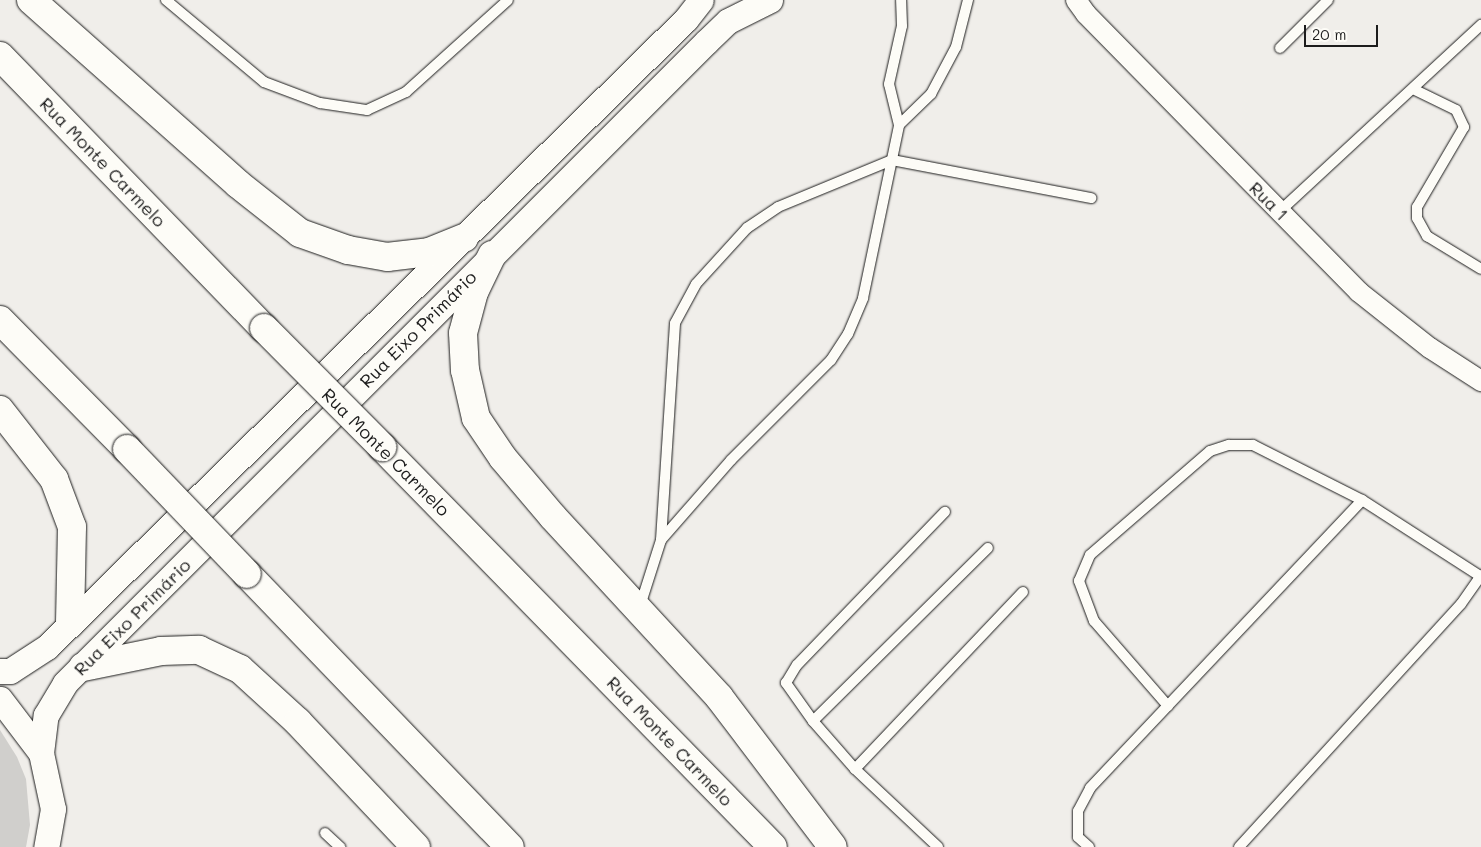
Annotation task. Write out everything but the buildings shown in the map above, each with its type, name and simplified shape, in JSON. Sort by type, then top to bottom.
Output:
[{"type":"highway","points":[[30,0],[238,184],[300,233],[348,250],[388,257],[428,252],[464,238]]},
{"type":"highway","name":"Rua Monte Carmelo","points":[[0,56],[773,847]]},
{"type":"highway","points":[[492,255],[474,292],[463,333],[465,370],[476,418],[502,458],[720,696],[833,847]]},
{"type":"highway","points":[[0,320],[127,449],[510,847]]},
{"type":"highway","points":[[0,410],[54,479],[72,526],[70,624]]},
{"type":"highway","points":[[83,667],[162,651],[198,650],[240,669],[298,722],[416,847]]},
{"type":"street","name":"Rua Eixo Primário","points":[[0,671],[10,671],[47,647],[686,20],[701,0]]},
{"type":"street","name":"Rua Eixo Primário","points":[[41,753],[46,715],[65,683],[728,21],[770,0]]},
{"type":"street","name":"Rua 1","points":[[1066,0],[1081,7],[1359,292],[1430,348],[1481,381]]},
{"type":"street","points":[[0,699],[41,753],[53,809],[46,847]]},
{"type":"lane","points":[[166,0],[264,82],[320,103],[368,110],[406,92],[508,0]]},
{"type":"lane","points":[[661,540],[731,460],[831,360],[848,334],[863,298],[899,125],[889,84],[902,26],[901,0]]},
{"type":"lane","points":[[899,125],[931,94],[956,47],[968,0]]},
{"type":"lane","points":[[1280,48],[1328,0]]},
{"type":"lane","points":[[1280,212],[1481,25]]},
{"type":"lane","points":[[1413,89],[1456,110],[1464,127],[1417,207],[1417,218],[1427,236],[1481,269]]},
{"type":"lane","points":[[640,607],[661,540],[672,337],[683,305],[696,284],[746,228],[778,207],[892,160],[1091,198]]},
{"type":"lane","points":[[1168,706],[1094,621],[1079,581],[1090,555],[1210,451],[1229,445],[1253,445],[1362,500],[1480,575],[1461,604],[1239,847]]},
{"type":"lane","points":[[1089,847],[1078,837],[1078,811],[1090,788],[1362,500]]},
{"type":"lane","points":[[938,847],[855,769],[813,722],[786,683],[797,665],[945,512]]},
{"type":"lane","points":[[813,722],[988,548]]},
{"type":"lane","points":[[855,769],[1023,592]]},
{"type":"lane","points":[[325,833],[340,847]]},
{"type":"shaded area","points":[[0,730],[17,757],[26,779],[30,825],[26,847],[0,847]]}]
